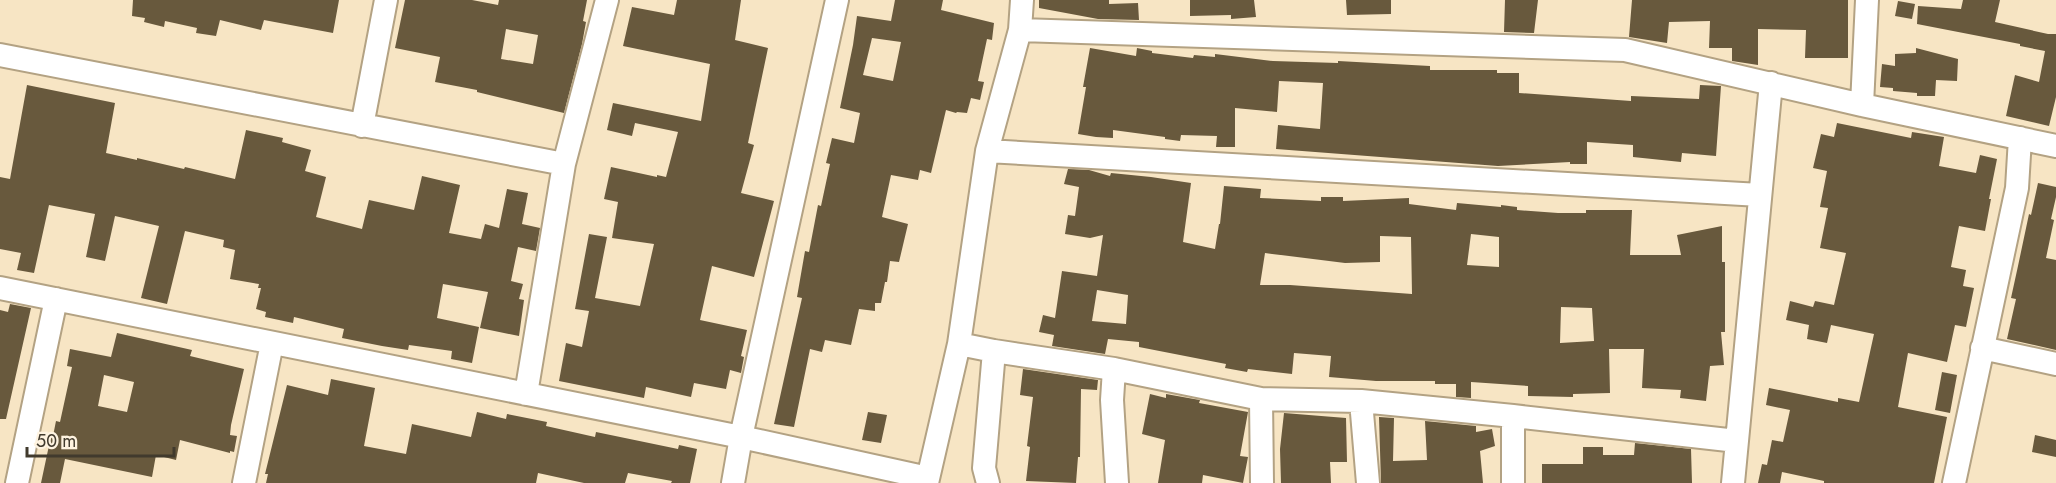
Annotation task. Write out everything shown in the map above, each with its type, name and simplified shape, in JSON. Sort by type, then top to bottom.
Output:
[{"type":"street","points":[[362,126],[386,0]]},
{"type":"street","points":[[526,394],[564,164],[607,0]]},
{"type":"street","points":[[733,483],[741,437],[837,0]]},
{"type":"street","points":[[1862,105],[1867,0]]},
{"type":"street","points":[[0,288],[741,437],[928,481],[959,344],[987,151],[1020,30],[1021,1]]},
{"type":"street","points":[[1020,30],[1625,50],[1862,105],[2056,146]]},
{"type":"street","points":[[0,55],[564,164]]},
{"type":"street","points":[[1733,483],[1771,83]]},
{"type":"street","points":[[1954,483],[2017,188],[2020,138]]},
{"type":"street","points":[[987,151],[1760,195]]},
{"type":"street","points":[[17,483],[56,299]]},
{"type":"street","points":[[244,483],[272,343]]},
{"type":"street","points":[[959,344],[1114,369],[1261,399],[1360,401],[1737,441]]},
{"type":"street","points":[[1982,348],[2056,364]]},
{"type":"street","points":[[988,483],[984,468],[994,351]]},
{"type":"street","points":[[1114,369],[1112,400],[1117,483]]},
{"type":"street","points":[[1261,399],[1262,483]]},
{"type":"street","points":[[1360,401],[1368,483]]},
{"type":"street","points":[[1513,416],[1513,483]]},
{"type":"building","points":[[133,0],[339,0],[333,33],[264,20],[261,30],[220,20],[216,36],[196,33],[197,28],[165,21],[164,27],[144,22],[145,18],[132,16]]},
{"type":"building","points":[[405,0],[472,0],[498,5],[499,0],[587,0],[582,44],[564,113],[477,92],[477,90],[435,82],[440,57],[395,48]],"holes":[[[506,29],[538,35],[533,64],[501,59]]]},
{"type":"building","points":[[677,0],[741,0],[735,40],[768,48],[748,143],[754,145],[741,193],[774,201],[754,277],[712,266],[700,320],[747,330],[741,356],[744,357],[741,373],[730,370],[726,389],[694,383],[691,397],[646,387],[644,398],[559,381],[566,343],[582,347],[589,311],[575,309],[589,234],[607,237],[595,298],[640,306],[654,244],[612,238],[618,202],[604,199],[611,167],[666,177],[678,132],[635,123],[632,136],[607,130],[613,103],[701,121],[710,64],[623,46],[632,7],[674,15]]},
{"type":"building","points":[[895,0],[943,0],[941,10],[994,23],[992,40],[987,39],[978,81],[984,82],[980,100],[971,98],[967,113],[946,110],[931,173],[920,170],[918,180],[891,175],[882,217],[908,224],[899,262],[890,261],[881,303],[875,303],[875,311],[859,309],[851,345],[825,340],[822,352],[810,349],[794,427],[774,424],[802,298],[797,297],[805,251],[809,252],[818,205],[821,206],[830,164],[826,163],[832,138],[854,143],[860,113],[840,108],[857,16],[891,21]],"holes":[[[872,38],[901,42],[893,81],[863,75]]]},
{"type":"building","points":[[1039,0],[1109,0],[1109,4],[1138,3],[1139,20],[1098,19],[1039,8]]},
{"type":"building","points":[[1190,0],[1254,0],[1256,17],[1231,19],[1231,15],[1190,16]]},
{"type":"building","points":[[1346,0],[1391,0],[1391,14],[1347,15]]},
{"type":"building","points":[[1505,0],[1538,0],[1534,33],[1504,32]]},
{"type":"building","points":[[1632,0],[1848,0],[1848,58],[1805,58],[1806,30],[1758,29],[1758,65],[1732,61],[1732,48],[1709,48],[1710,21],[1669,22],[1667,43],[1629,37]]},
{"type":"building","points":[[1963,0],[2000,0],[1995,22],[2056,34],[2056,97],[2049,126],[2006,116],[2015,75],[2039,82],[2045,51],[1917,24],[1918,6],[1961,9]]},
{"type":"building","points":[[1898,1],[1915,4],[1912,19],[1895,16]]},
{"type":"building","points":[[1090,48],[1136,56],[1137,48],[1152,51],[1152,53],[1193,58],[1194,55],[1215,57],[1215,54],[1273,61],[1338,63],[1338,61],[1430,66],[1430,70],[1497,70],[1497,73],[1519,73],[1519,93],[1631,101],[1631,96],[1699,99],[1700,85],[1721,86],[1716,156],[1682,153],[1681,162],[1633,157],[1633,145],[1587,142],[1587,164],[1570,164],[1570,162],[1498,166],[1276,149],[1278,125],[1320,129],[1323,83],[1279,81],[1277,112],[1235,108],[1235,147],[1216,147],[1217,136],[1181,135],[1180,141],[1113,130],[1113,138],[1078,134]]},
{"type":"building","points":[[1916,48],[1958,59],[1957,81],[1936,80],[1935,96],[1917,96],[1917,93],[1893,91],[1893,88],[1880,87],[1882,64],[1895,66],[1895,54],[1916,53]]},
{"type":"building","points":[[27,85],[115,103],[106,153],[184,169],[185,167],[235,179],[246,130],[283,138],[282,142],[311,150],[305,171],[326,177],[316,217],[362,229],[369,200],[414,210],[422,176],[460,185],[449,233],[481,239],[485,224],[499,228],[507,189],[528,193],[522,224],[540,228],[536,251],[518,247],[511,281],[523,284],[519,299],[524,300],[519,336],[480,328],[488,292],[443,284],[437,318],[479,327],[472,363],[451,359],[452,351],[409,345],[408,350],[382,346],[342,338],[344,329],[294,317],[293,323],[265,317],[266,312],[256,309],[261,288],[258,288],[259,284],[230,279],[235,250],[223,247],[224,240],[185,231],[167,304],[141,298],[159,226],[115,216],[105,261],[86,257],[95,214],[49,205],[34,273],[17,270],[21,253],[0,249],[0,177],[10,179]]},
{"type":"building","points":[[1837,123],[1911,138],[1912,132],[1944,137],[1939,166],[1976,173],[1980,155],[1997,159],[1985,231],[1959,226],[1951,267],[1966,270],[1963,286],[1974,288],[1966,327],[1955,325],[1947,362],[1908,353],[1898,407],[1947,417],[1934,483],[1824,483],[1824,481],[1782,472],[1780,483],[1758,483],[1762,464],[1767,465],[1772,440],[1783,442],[1790,410],[1766,405],[1769,388],[1838,402],[1838,398],[1859,402],[1874,334],[1831,325],[1827,343],[1807,339],[1809,325],[1786,320],[1790,301],[1813,307],[1815,301],[1834,305],[1846,253],[1820,248],[1828,208],[1820,207],[1827,171],[1813,168],[1821,134],[1834,137]]},
{"type":"building","points":[[1068,169],[1089,170],[1110,176],[1111,173],[1191,183],[1183,242],[1215,249],[1224,186],[1261,189],[1260,198],[1321,201],[1321,197],[1343,197],[1343,201],[1409,198],[1409,204],[1456,210],[1457,203],[1501,207],[1501,205],[1517,207],[1517,210],[1558,213],[1586,213],[1586,210],[1632,210],[1630,255],[1681,255],[1677,235],[1722,226],[1722,262],[1725,262],[1725,332],[1721,332],[1724,365],[1710,366],[1706,401],[1680,398],[1681,390],[1642,388],[1644,349],[1609,349],[1610,393],[1573,394],[1573,397],[1528,396],[1528,386],[1471,382],[1471,398],[1456,397],[1456,384],[1435,384],[1435,381],[1376,381],[1329,377],[1331,356],[1294,353],[1292,374],[1248,369],[1247,372],[1225,368],[1226,364],[1139,347],[1139,342],[1108,339],[1105,354],[1052,346],[1054,335],[1039,332],[1043,315],[1055,318],[1062,271],[1097,276],[1103,235],[1090,238],[1065,234],[1068,215],[1075,216],[1079,187],[1064,184]],"holes":[[[1471,234],[1499,237],[1499,267],[1467,265]],[[1380,236],[1411,237],[1412,294],[1260,285],[1265,253],[1345,263],[1380,262]],[[1097,290],[1128,295],[1126,324],[1092,321]],[[1561,307],[1592,308],[1594,341],[1560,343]]]},
{"type":"building","points":[[2038,183],[2056,187],[2051,219],[2054,220],[2046,258],[2056,260],[2056,350],[2007,339],[2016,299],[2011,298]]},
{"type":"building","points":[[10,304],[31,308],[6,419],[0,419],[0,310],[8,312]]},
{"type":"building","points":[[117,333],[192,350],[190,356],[244,369],[231,425],[230,435],[237,436],[234,452],[230,451],[230,453],[180,440],[176,460],[156,455],[152,477],[65,459],[60,483],[41,483],[51,436],[53,436],[56,421],[60,422],[72,367],[67,366],[70,349],[111,357]],"holes":[[[104,375],[134,382],[127,412],[98,406]]]},
{"type":"building","points":[[1023,369],[1098,380],[1097,390],[1081,389],[1080,457],[1078,457],[1076,483],[1026,481],[1030,447],[1027,446],[1033,397],[1020,395]]},
{"type":"building","points":[[1942,372],[1957,375],[1950,413],[1935,410]]},
{"type":"building","points":[[331,379],[375,388],[364,446],[406,454],[412,424],[471,437],[477,412],[506,419],[507,414],[547,422],[546,426],[595,437],[596,432],[678,449],[679,445],[697,449],[690,483],[671,483],[672,481],[628,473],[625,483],[584,483],[538,473],[536,483],[266,483],[268,474],[265,474],[287,385],[328,395]]},
{"type":"building","points":[[1150,394],[1166,398],[1166,394],[1200,400],[1199,403],[1248,412],[1240,456],[1248,457],[1243,483],[1203,475],[1202,483],[1158,483],[1165,440],[1142,434]]},
{"type":"building","points":[[868,412],[887,415],[881,443],[862,440]]},
{"type":"building","points":[[1284,413],[1346,418],[1347,462],[1330,462],[1331,483],[1281,483],[1280,449]]},
{"type":"building","points":[[1379,417],[1394,418],[1393,461],[1427,460],[1425,421],[1476,426],[1476,432],[1492,429],[1495,446],[1480,451],[1483,483],[1381,483]]},
{"type":"building","points":[[2035,435],[2056,440],[2056,457],[2032,452]]},
{"type":"building","points":[[1635,443],[1691,449],[1692,483],[1542,483],[1542,464],[1583,464],[1583,447],[1603,447],[1603,455],[1634,455]]}]
